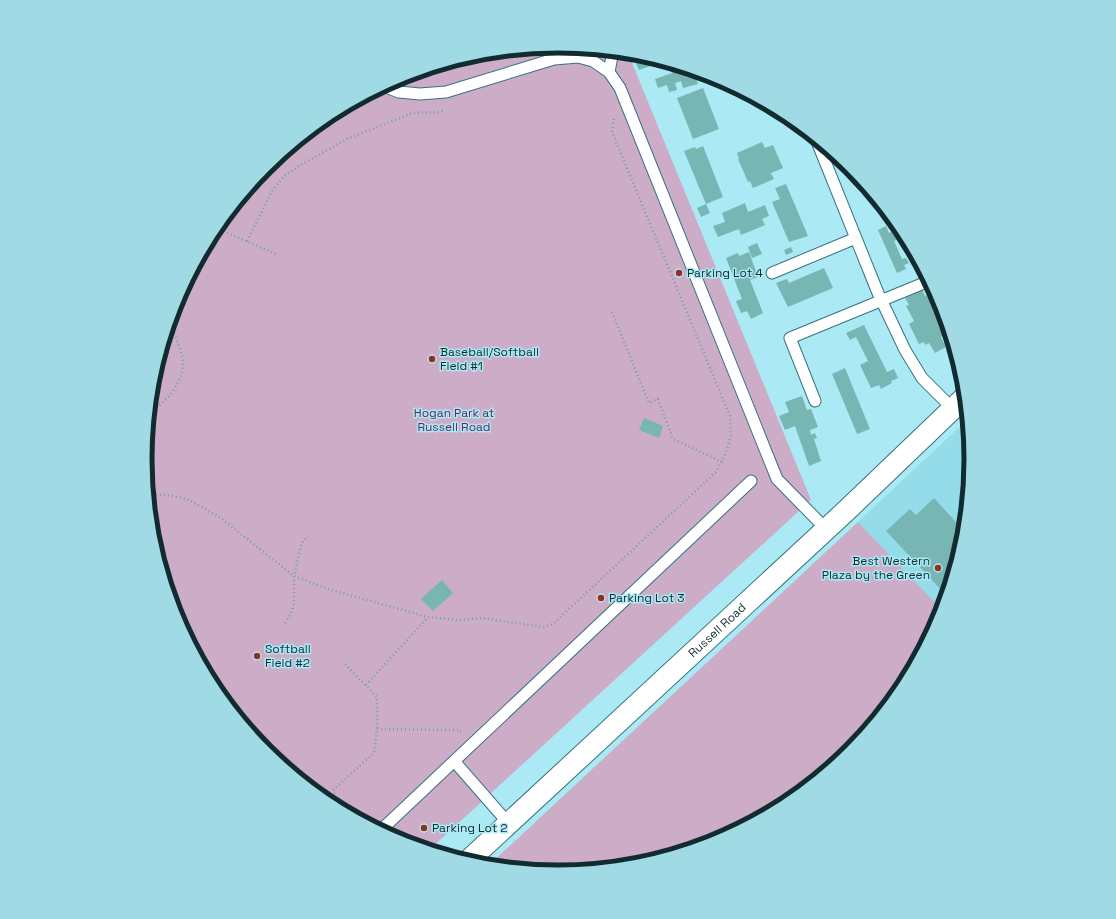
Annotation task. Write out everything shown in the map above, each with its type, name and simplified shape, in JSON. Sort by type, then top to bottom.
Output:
[{"type":"street","name":"Russell Road","points":[[473,857],[826,529],[959,403]]},
{"type":"lane","points":[[609,72],[612,56]]},
{"type":"lane","points":[[391,89],[399,92],[420,94],[446,92],[470,86],[554,59],[578,57],[593,61],[609,72],[620,88],[778,478],[826,529]]},
{"type":"lane","points":[[820,149],[882,300],[905,350],[922,378],[959,403]]},
{"type":"lane","points":[[772,273],[856,238]]},
{"type":"lane","points":[[815,401],[790,338],[924,283]]},
{"type":"lane","points":[[384,827],[751,481]]},
{"type":"lane","points":[[454,761],[509,824]]},
{"type":"path","points":[[247,241],[272,191],[283,177],[299,166],[347,139],[413,113],[438,112],[446,110]]},
{"type":"path","points":[[153,494],[166,494],[187,499],[218,516],[294,576],[328,589],[428,617],[458,620],[482,618],[544,627],[553,624],[716,472],[722,462],[732,436],[730,416],[612,132],[615,114]]},
{"type":"path","points":[[222,231],[276,254]]},
{"type":"path","points":[[612,312],[649,403],[658,399],[673,440],[722,462]]},
{"type":"path","points":[[155,408],[170,396],[182,371],[182,356],[173,330]]},
{"type":"path","points":[[285,623],[291,614],[294,603],[294,576],[302,543],[308,536]]},
{"type":"path","points":[[366,685],[428,617]]},
{"type":"path","points":[[336,800],[333,790],[374,752],[377,729],[377,698],[344,664]]},
{"type":"path","points":[[377,729],[460,730],[472,744]]},
{"type":"shaded area","points":[[963,424],[964,486],[961,513],[951,565],[936,610],[858,522]]},
{"type":"green space","name":"Hogan Park at Russell Road","points":[[558,53],[611,56],[631,60],[811,500],[433,846],[402,835],[355,812],[311,782],[290,765],[252,728],[220,685],[206,663],[182,615],[165,565],[159,539],[152,486],[152,433],[159,380],[165,354],[182,304],[206,256],[220,234],[252,191],[290,154],[311,137],[355,107],[378,95],[402,84],[453,67],[505,56],[531,54]]},
{"type":"green space","points":[[858,522],[937,605],[923,639],[910,663],[896,685],[864,728],[826,765],[805,782],[761,812],[714,835],[689,844],[663,852],[611,863],[558,866],[505,863],[494,861]]},
{"type":"building","points":[[635,61],[649,64],[650,66],[639,70]]},
{"type":"building","points":[[671,69],[696,77],[698,84],[683,88],[681,81],[675,83],[677,90],[669,92],[667,85],[658,88],[655,79],[672,73]]},
{"type":"building","points":[[703,88],[719,129],[693,139],[677,98]]},
{"type":"building","points":[[762,142],[765,148],[773,145],[783,168],[771,173],[774,179],[753,188],[750,181],[748,182],[737,153]]},
{"type":"building","points":[[703,146],[723,197],[706,204],[684,151]]},
{"type":"building","points":[[786,184],[808,236],[789,242],[772,202],[780,199],[775,188]]},
{"type":"building","points":[[745,203],[748,212],[765,205],[769,216],[762,219],[765,225],[741,235],[739,229],[718,237],[713,226],[725,222],[722,213]]},
{"type":"building","points":[[706,204],[710,213],[701,217],[697,208]]},
{"type":"building","points":[[886,226],[889,233],[894,231],[896,234],[899,239],[894,241],[902,259],[906,258],[909,263],[904,265],[906,269],[897,273],[878,230]]},
{"type":"building","points":[[757,243],[762,254],[752,258],[748,247]]},
{"type":"building","points":[[791,247],[793,252],[786,255],[784,250]]},
{"type":"building","points":[[749,252],[758,277],[750,280],[763,313],[751,319],[747,311],[741,313],[736,301],[742,299],[726,258],[738,253],[739,256]]},
{"type":"building","points":[[824,268],[833,288],[788,307],[776,283],[787,279],[789,283]]},
{"type":"building","points":[[922,289],[925,296],[929,294],[943,329],[945,335],[941,337],[946,347],[935,353],[929,343],[925,345],[924,342],[919,344],[909,324],[914,321],[906,306],[909,305],[905,298]]},
{"type":"building","points":[[864,325],[887,372],[894,369],[898,378],[891,381],[892,383],[881,389],[879,385],[871,388],[860,365],[868,361],[856,337],[850,340],[846,333]]},
{"type":"building","points":[[845,368],[870,429],[857,434],[832,374]]},
{"type":"building","points":[[802,396],[807,410],[811,409],[818,427],[810,430],[811,435],[815,433],[817,438],[814,439],[821,461],[809,466],[795,426],[785,430],[779,416],[789,412],[785,402]]},
{"type":"building","points":[[644,418],[663,426],[659,438],[639,430]]},
{"type":"building","name":"Best Western Plaza by the Green","points":[[934,498],[959,526],[951,565],[943,591],[886,531],[910,509],[916,515]]},
{"type":"building","points":[[442,580],[453,593],[433,611],[421,599]]},
{"type":"place","name":"Parking Lot 4","points":[[679,273]]},
{"type":"place","name":"Baseball/Softball Field #1","points":[[432,359]]},
{"type":"place","name":"Best Western Plaza by the Green","points":[[938,568]]},
{"type":"place","name":"Parking Lot 3","points":[[601,598]]},
{"type":"place","name":"Softball Field #2","points":[[257,656]]},
{"type":"place","name":"Parking Lot 2","points":[[424,828]]}]
